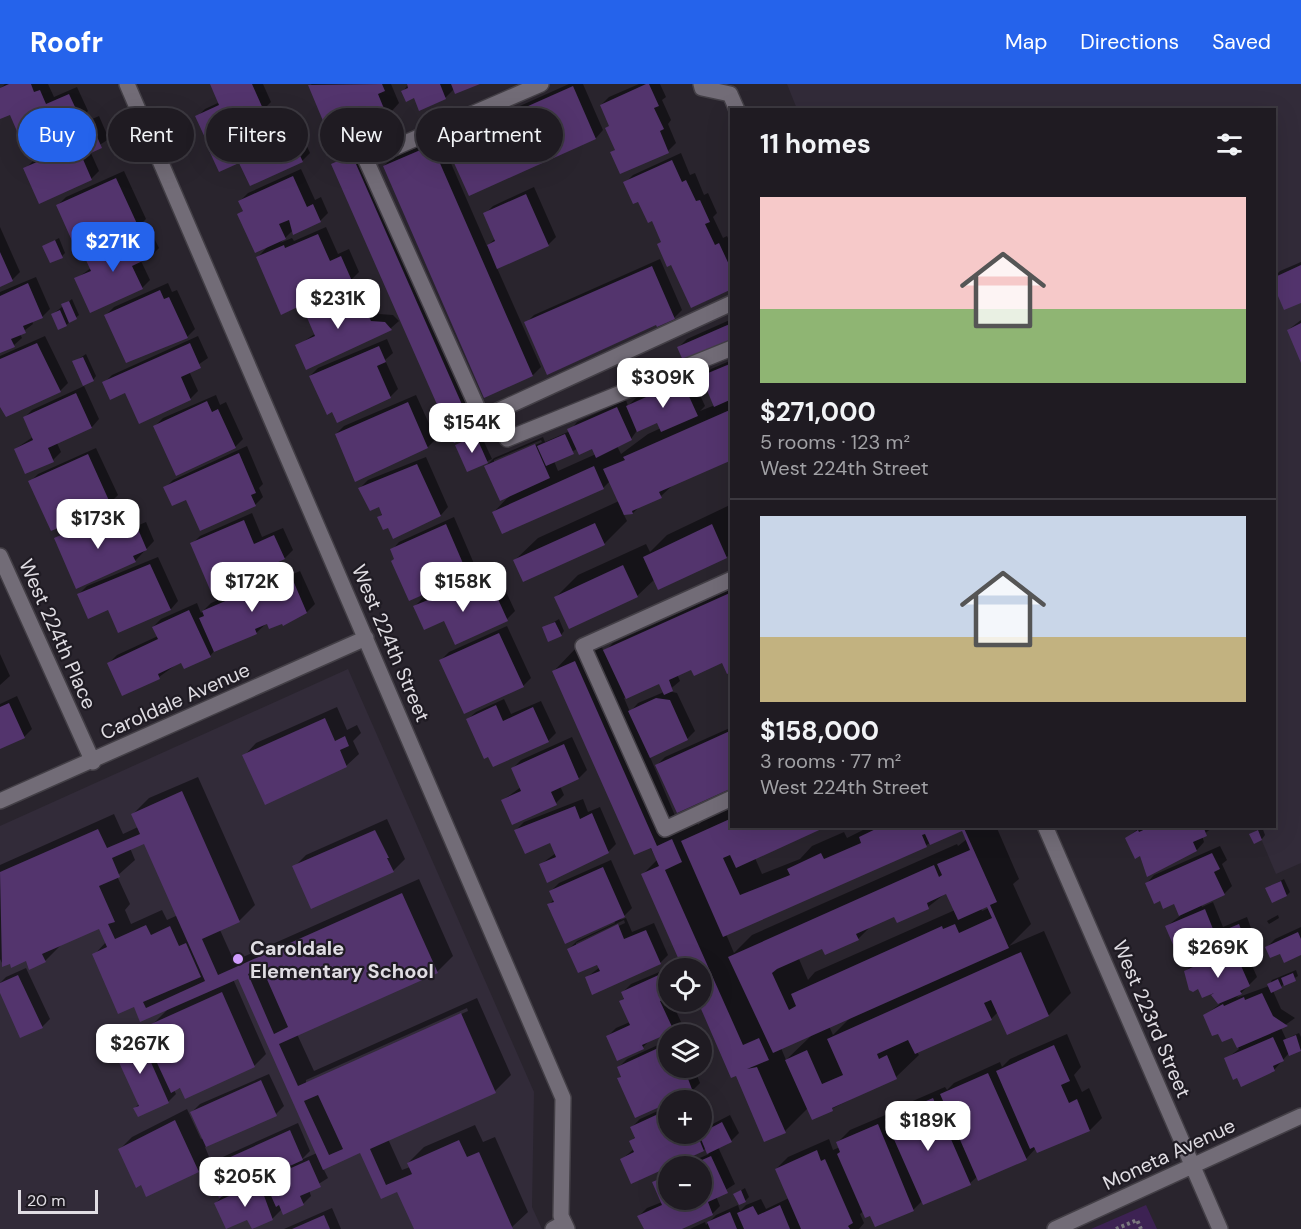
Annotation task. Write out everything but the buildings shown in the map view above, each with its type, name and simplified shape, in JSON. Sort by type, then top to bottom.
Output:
[{"type":"street","name":"West 224th Street","points":[[127,84],[563,1098],[562,1227]]},
{"type":"street","points":[[541,84],[366,160],[482,418],[730,304]]},
{"type":"street","points":[[701,84],[702,88],[734,89],[737,108]]},
{"type":"street","points":[[507,439],[730,349]]},
{"type":"street","name":"West 224th Place","points":[[0,556],[93,762]]},
{"type":"street","points":[[730,580],[583,646],[665,828],[730,799]]},
{"type":"street","name":"Caroldale Avenue","points":[[0,801],[93,762],[366,638]]},
{"type":"street","name":"West 223rd Street","points":[[1046,828],[1220,1229]]},
{"type":"street","name":"Moneta Avenue","points":[[1055,1229],[1301,1116]]},
{"type":"path","points":[[1116,1229],[1137,1220],[1141,1229]]},
{"type":"shaded area","points":[[787,84],[1301,84],[1301,863],[1276,874],[1256,828],[1276,828],[1276,108],[797,108]]},
{"type":"shaded area","name":"Caroldale Elementary School","points":[[348,669],[534,1092],[532,1207],[542,1229],[0,1229],[0,826]]},
{"type":"shaded area","points":[[1146,1205],[1157,1229],[1091,1229]]},
{"type":"place","name":"Caroldale Elementary School","points":[[238,959]]}]
